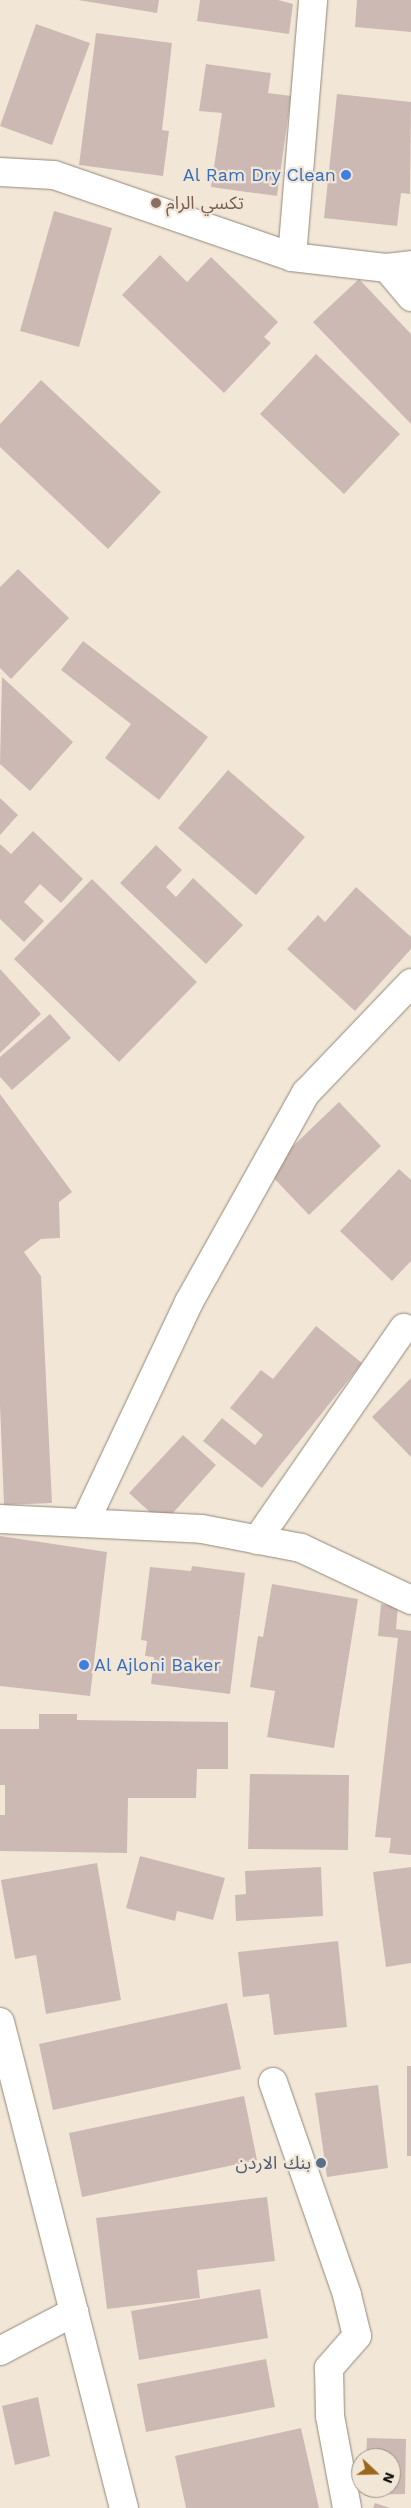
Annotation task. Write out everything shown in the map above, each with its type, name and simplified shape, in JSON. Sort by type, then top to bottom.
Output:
[{"type":"street","points":[[292,256],[314,0]]},
{"type":"street","points":[[0,172],[54,175],[292,256],[399,267],[411,297]]},
{"type":"street","points":[[85,1522],[189,1302],[306,1093],[411,983]]},
{"type":"street","points":[[257,1540],[404,1328]]},
{"type":"street","points":[[0,1519],[202,1529],[301,1548],[411,1600]]},
{"type":"street","points":[[0,2022],[124,2508]]},
{"type":"street","points":[[273,2082],[347,2295],[357,2336],[329,2368],[330,2416],[347,2508]]},
{"type":"street","points":[[0,2351],[74,2312]]},
{"type":"building","points":[[78,0],[159,0],[157,13]]},
{"type":"building","points":[[200,0],[278,0],[293,4],[289,34],[197,21]]},
{"type":"building","points":[[357,0],[411,0],[411,32],[355,27]]},
{"type":"building","points":[[36,24],[90,43],[52,145],[0,126]]},
{"type":"building","points":[[96,33],[172,43],[162,130],[169,131],[163,176],[79,165]]},
{"type":"building","points":[[206,64],[271,73],[268,93],[291,96],[277,196],[211,187],[222,113],[199,111]]},
{"type":"building","points":[[337,94],[411,102],[410,194],[401,193],[397,226],[324,218]]},
{"type":"building","points":[[54,211],[112,228],[79,347],[20,331]]},
{"type":"building","points":[[160,255],[187,282],[211,257],[278,322],[264,337],[271,343],[224,393],[122,295]]},
{"type":"building","points":[[359,279],[411,334],[411,424],[313,322]]},
{"type":"building","points":[[316,354],[400,434],[344,494],[260,414]]},
{"type":"building","points":[[41,380],[161,492],[108,549],[0,447],[0,424]]},
{"type":"building","points":[[18,569],[69,618],[11,679],[0,668],[0,587]]},
{"type":"building","points":[[83,641],[208,737],[159,800],[105,758],[131,724],[61,670]]},
{"type":"building","points":[[2,677],[73,742],[30,791],[0,764]]},
{"type":"building","points":[[228,770],[305,837],[256,895],[178,828]]},
{"type":"building","points":[[0,798],[18,815],[0,835]]},
{"type":"building","points":[[33,831],[83,879],[61,903],[40,884],[24,902],[44,921],[24,942],[0,919],[0,844],[11,854]]},
{"type":"building","points":[[156,845],[182,870],[166,887],[176,897],[193,878],[243,925],[206,964],[120,883]]},
{"type":"building","points":[[92,879],[197,982],[119,1062],[14,959]]},
{"type":"building","points":[[356,887],[411,937],[411,949],[355,1011],[287,949],[318,915],[325,922]]},
{"type":"building","points":[[0,969],[41,1014],[0,1053]]},
{"type":"building","points":[[50,1014],[71,1038],[12,1090],[0,1077],[0,1057]]},
{"type":"building","points":[[0,1094],[72,1192],[59,1202],[60,1238],[41,1239],[24,1252],[41,1276],[52,1503],[4,1505],[0,1405]]},
{"type":"building","points":[[339,1102],[381,1146],[309,1215],[267,1171]]},
{"type":"building","points":[[399,1169],[411,1180],[411,1261],[392,1281],[340,1231]]},
{"type":"building","points":[[316,1326],[362,1363],[262,1488],[203,1441],[222,1418],[255,1445],[263,1435],[230,1408],[261,1370],[273,1379]]},
{"type":"building","points":[[411,1378],[411,1457],[372,1417]]},
{"type":"building","points":[[183,1435],[216,1465],[163,1524],[129,1493]]},
{"type":"building","points":[[0,1536],[107,1552],[90,1696],[0,1686]]},
{"type":"building","points":[[192,1566],[245,1573],[230,1694],[151,1684],[154,1657],[145,1656],[147,1641],[141,1640],[150,1567],[191,1571]]},
{"type":"building","points":[[272,1584],[358,1599],[334,1748],[267,1737],[275,1691],[250,1687],[258,1636],[263,1637]]},
{"type":"building","points":[[381,1604],[398,1606],[396,1629],[411,1631],[411,1855],[389,1853],[391,1838],[375,1837],[398,1638],[378,1636]]},
{"type":"building","points":[[39,1714],[77,1714],[77,1720],[228,1722],[228,1769],[197,1769],[196,1798],[128,1798],[127,1853],[0,1851],[0,1815],[5,1815],[5,1785],[0,1785],[0,1729],[39,1729]]},
{"type":"building","points":[[250,1774],[349,1775],[348,1850],[248,1849]]},
{"type":"building","points":[[140,1856],[225,1878],[213,1920],[177,1911],[175,1921],[126,1908]]},
{"type":"building","points":[[97,1863],[121,2000],[46,2014],[36,1955],[15,1959],[1,1880]]},
{"type":"building","points":[[321,1867],[323,1916],[236,1921],[235,1895],[246,1894],[245,1871]]},
{"type":"building","points":[[411,1867],[411,1963],[386,1967],[373,1872]]},
{"type":"building","points":[[338,1941],[347,2027],[274,2035],[269,1994],[243,1997],[238,1952]]},
{"type":"building","points":[[227,2003],[241,2069],[53,2110],[39,2044]]},
{"type":"building","points":[[407,2066],[411,2066],[411,2156],[407,2156]]},
{"type":"building","points":[[378,2085],[388,2168],[327,2177],[315,2093]]},
{"type":"building","points":[[244,2096],[257,2160],[82,2197],[69,2133]]},
{"type":"building","points":[[267,2197],[275,2261],[197,2270],[200,2298],[107,2309],[96,2218]]},
{"type":"building","points":[[260,2289],[268,2338],[139,2360],[131,2311]]},
{"type":"building","points":[[266,2359],[275,2407],[146,2432],[137,2384]]},
{"type":"building","points":[[38,2397],[50,2456],[15,2465],[2,2406]]},
{"type":"building","points":[[301,2428],[319,2508],[186,2508],[175,2456]]},
{"type":"building","points":[[367,2438],[406,2439],[405,2494],[401,2494],[401,2448],[366,2448]]},
{"type":"building","points":[[375,2503],[390,2508],[373,2508]]},
{"type":"place","name":"Al Ram Dry Clean","points":[[346,175]]},
{"type":"place","name":"تكسي الرام","points":[[156,203]]},
{"type":"place","name":"Al Ajloni Baker","points":[[84,1665]]},
{"type":"place","name":"بنك الاردن","points":[[321,2163]]}]
